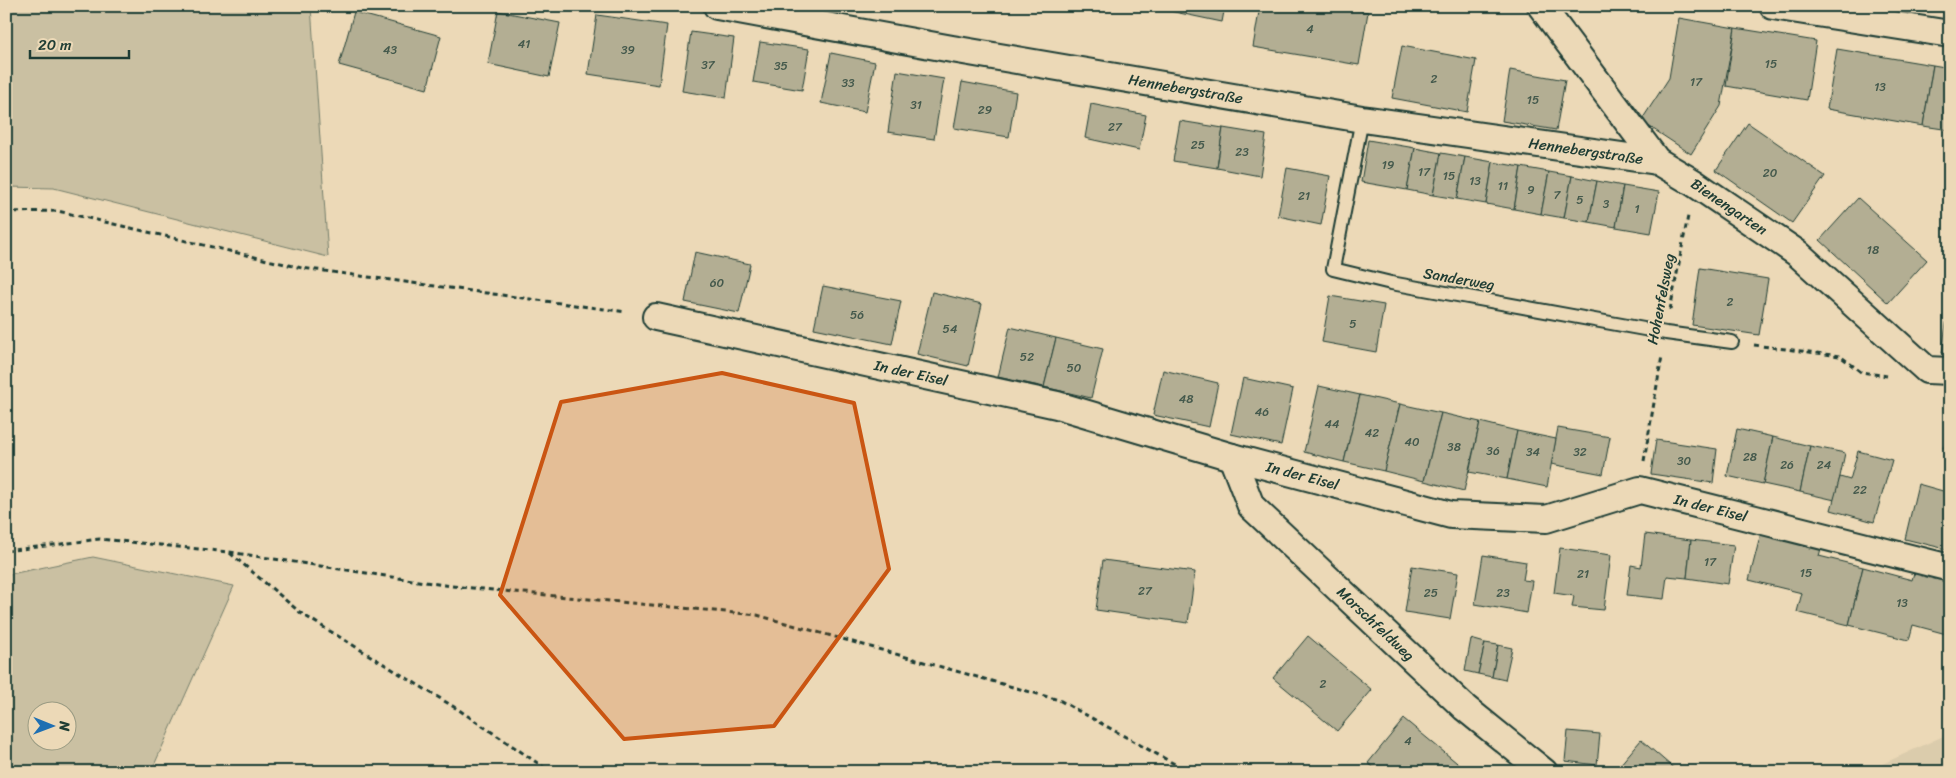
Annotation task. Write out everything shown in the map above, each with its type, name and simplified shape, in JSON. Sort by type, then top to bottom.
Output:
[{"type":"street","name":"Hennebergstraße","points":[[717,6],[952,49],[1362,119],[1657,161]]},
{"type":"street","name":"Bienengarten","points":[[1541,6],[1657,161],[1694,183],[1797,253],[1938,370]]},
{"type":"street","points":[[1774,6],[1950,34]]},
{"type":"street","name":"In der Eisel","points":[[656,317],[1057,405],[1232,457],[1451,515],[1546,519],[1640,490],[1950,568]]},
{"type":"street","name":"Morschfeldweg","points":[[1232,457],[1250,506],[1464,708],[1544,772]]},
{"type":"lane","name":"Sanderweg","points":[[1362,119],[1333,270],[1391,283],[1666,333],[1732,342]]},
{"type":"path","name":"Hohenfelsweg","points":[[1640,490],[1650,420],[1694,183]]},
{"type":"path","points":[[6,212],[58,211],[302,268],[656,317]]},
{"type":"path","points":[[1732,342],[1840,356],[1861,372],[1891,376],[1938,370]]},
{"type":"path","points":[[6,551],[100,539],[229,552],[451,586],[757,615],[1059,700],[1190,772]]},
{"type":"path","points":[[229,552],[302,614],[458,710],[551,772]]},
{"type":"highlighted area","points":[[722,373],[854,403],[889,569],[774,726],[624,739],[500,595],[561,402]]},
{"type":"shaded area","points":[[6,6],[311,6],[328,257],[54,188],[6,187]]},
{"type":"shaded area","points":[[93,557],[234,586],[151,772],[6,772],[6,575]]},
{"type":"shaded area","points":[[1950,733],[1950,772],[1865,772]]},
{"type":"building","points":[[1166,6],[1225,6],[1222,22],[1165,10]]},
{"type":"building","points":[[1260,6],[1336,6],[1368,12],[1359,65],[1253,47]]},
{"type":"building","points":[[498,11],[560,23],[549,77],[488,64]]},
{"type":"building","points":[[354,12],[441,36],[427,89],[339,65]]},
{"type":"building","points":[[597,15],[667,25],[659,85],[588,74]]},
{"type":"building","points":[[1679,18],[1735,28],[1721,106],[1691,154],[1641,121],[1669,78]]},
{"type":"building","points":[[1735,28],[1816,41],[1807,100],[1726,86]]},
{"type":"building","points":[[691,32],[734,38],[726,98],[682,91]]},
{"type":"building","points":[[760,42],[809,49],[802,90],[753,82]]},
{"type":"building","points":[[1402,46],[1476,60],[1467,112],[1392,98]]},
{"type":"building","points":[[1837,49],[1933,65],[1923,126],[1827,109]]},
{"type":"building","points":[[831,53],[875,62],[865,112],[821,103]]},
{"type":"building","points":[[1933,65],[1950,68],[1950,130],[1923,126]]},
{"type":"building","points":[[1510,70],[1565,80],[1556,130],[1502,121]]},
{"type":"building","points":[[897,71],[944,79],[934,139],[888,132]]},
{"type":"building","points":[[962,82],[1016,92],[1009,137],[954,128]]},
{"type":"building","points":[[1091,104],[1146,115],[1139,150],[1085,138]]},
{"type":"building","points":[[1180,121],[1223,128],[1217,168],[1173,161]]},
{"type":"building","points":[[1748,123],[1825,176],[1792,223],[1716,170]]},
{"type":"building","points":[[1223,128],[1266,135],[1260,176],[1217,168]]},
{"type":"building","points":[[1368,140],[1415,148],[1407,190],[1361,182]]},
{"type":"building","points":[[1415,148],[1441,153],[1433,195],[1407,190]]},
{"type":"building","points":[[1441,153],[1465,157],[1457,199],[1433,195]]},
{"type":"building","points":[[1465,157],[1493,162],[1486,204],[1457,199]]},
{"type":"building","points":[[1493,162],[1521,167],[1514,209],[1486,204]]},
{"type":"building","points":[[1521,167],[1549,172],[1541,214],[1514,209]]},
{"type":"building","points":[[1287,168],[1330,176],[1321,225],[1278,216]]},
{"type":"building","points":[[1549,172],[1572,176],[1564,218],[1541,214]]},
{"type":"building","points":[[1572,176],[1597,181],[1589,222],[1564,218]]},
{"type":"building","points":[[1597,181],[1623,186],[1616,227],[1589,222]]},
{"type":"building","points":[[1623,186],[1659,192],[1651,233],[1616,227]]},
{"type":"building","points":[[1858,198],[1927,260],[1888,303],[1820,240]]},
{"type":"building","points":[[695,252],[750,264],[739,313],[685,302]]},
{"type":"building","points":[[1700,268],[1768,279],[1759,335],[1692,325]]},
{"type":"building","points":[[823,286],[901,301],[892,344],[814,328]]},
{"type":"building","points":[[932,292],[982,304],[968,366],[917,354]]},
{"type":"building","points":[[1950,294],[1950,354],[1942,353]]},
{"type":"building","points":[[1330,296],[1384,305],[1376,352],[1322,342]]},
{"type":"building","points":[[1010,327],[1056,338],[1044,387],[998,377]]},
{"type":"building","points":[[1056,338],[1103,349],[1091,398],[1044,387]]},
{"type":"building","points":[[1163,370],[1218,383],[1209,427],[1153,415]]},
{"type":"building","points":[[1243,378],[1293,389],[1281,445],[1231,434]]},
{"type":"building","points":[[1319,386],[1360,395],[1344,462],[1304,452]]},
{"type":"building","points":[[1360,395],[1400,404],[1384,471],[1344,462]]},
{"type":"building","points":[[1400,404],[1441,413],[1424,481],[1384,471]]},
{"type":"building","points":[[1441,413],[1480,422],[1464,491],[1424,481]]},
{"type":"building","points":[[1480,422],[1517,431],[1507,479],[1469,472]]},
{"type":"building","points":[[1558,428],[1610,437],[1603,474],[1551,464]]},
{"type":"building","points":[[1737,429],[1773,437],[1763,484],[1727,476]]},
{"type":"building","points":[[1517,431],[1556,439],[1547,487],[1507,479]]},
{"type":"building","points":[[1950,435],[1950,449],[1943,448]]},
{"type":"building","points":[[1773,437],[1810,446],[1800,492],[1763,484]]},
{"type":"building","points":[[1656,440],[1717,449],[1713,483],[1651,474]]},
{"type":"building","points":[[1810,446],[1845,453],[1835,500],[1800,492]]},
{"type":"building","points":[[1858,451],[1892,460],[1874,522],[1831,510],[1840,477],[1850,480]]},
{"type":"building","points":[[1918,484],[1950,493],[1950,550],[1905,539]]},
{"type":"building","points":[[1762,529],[1822,545],[1819,556],[1863,567],[1849,625],[1797,612],[1802,593],[1749,580]]},
{"type":"building","points":[[1645,534],[1691,540],[1687,578],[1667,576],[1664,599],[1627,595],[1631,565],[1641,567]]},
{"type":"building","points":[[1691,540],[1734,545],[1728,584],[1687,578]]},
{"type":"building","points":[[1560,548],[1611,555],[1604,610],[1572,607],[1574,596],[1554,593]]},
{"type":"building","points":[[1483,555],[1526,562],[1523,580],[1532,581],[1527,613],[1475,604]]},
{"type":"building","points":[[1103,560],[1195,572],[1188,623],[1096,610]]},
{"type":"building","points":[[1412,566],[1458,573],[1450,619],[1405,612]]},
{"type":"building","points":[[1863,567],[1912,580],[1915,569],[1950,578],[1950,635],[1913,625],[1909,640],[1849,625]]},
{"type":"building","points":[[1308,636],[1372,690],[1337,731],[1273,678]]},
{"type":"building","points":[[1471,639],[1485,643],[1478,674],[1465,671]]},
{"type":"building","points":[[1485,643],[1498,645],[1492,677],[1478,674]]},
{"type":"building","points":[[1498,645],[1512,648],[1505,680],[1492,677]]},
{"type":"building","points":[[1404,719],[1468,772],[1379,772],[1368,763]]},
{"type":"building","points":[[1568,731],[1600,734],[1597,765],[1565,761]]},
{"type":"building","points":[[1641,740],[1678,772],[1614,772]]}]
